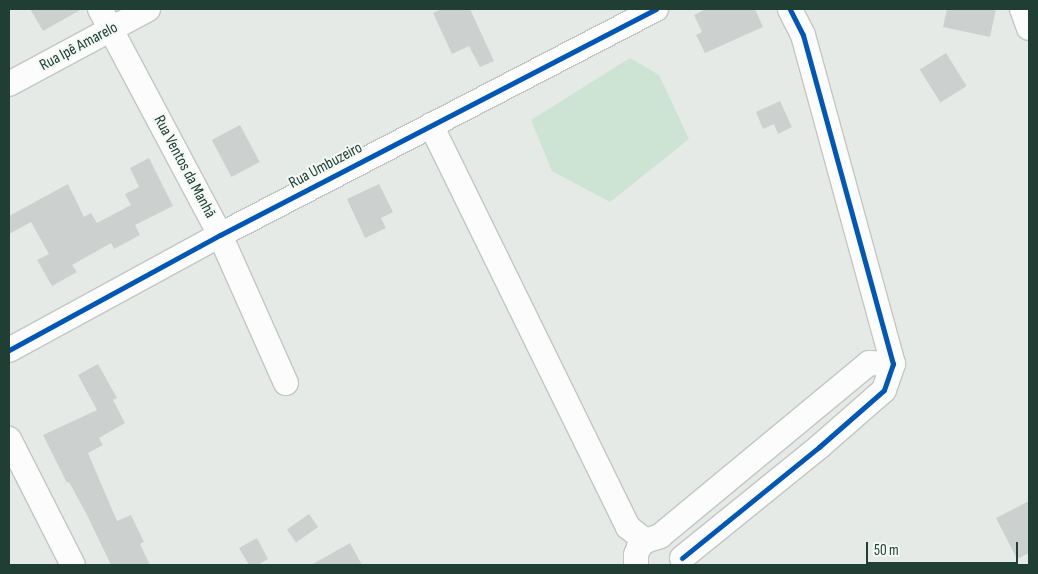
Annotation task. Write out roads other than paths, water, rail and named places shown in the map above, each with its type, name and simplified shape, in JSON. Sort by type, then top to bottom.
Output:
[{"type":"street","name":"Rua Ventos da Manhã","points":[[100,9],[220,235],[286,384]]},
{"type":"street","name":"Rua Ipê Amarelo","points":[[9,84],[148,9]]},
{"type":"street","name":"Rua Umbuzeiro","points":[[9,350],[220,235],[656,9]]},
{"type":"street","points":[[432,125],[628,527],[652,539],[675,542],[682,562],[884,390],[893,364],[803,35],[790,9]]},
{"type":"street","points":[[1022,9],[1029,28]]},
{"type":"street","points":[[636,565],[636,555],[652,539],[802,421],[869,363],[893,364]]},
{"type":"street","points":[[802,421],[819,447]]},
{"type":"street","points":[[9,439],[72,565]]}]
